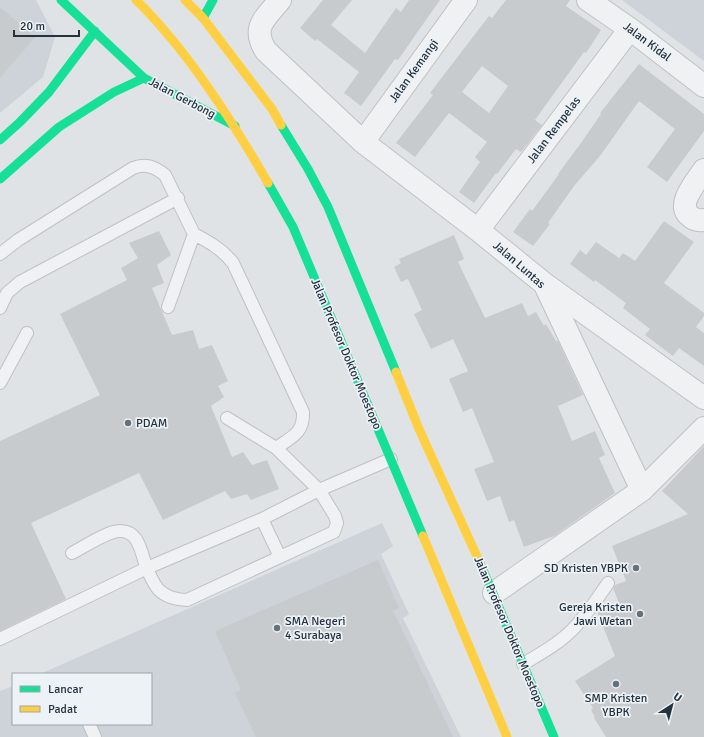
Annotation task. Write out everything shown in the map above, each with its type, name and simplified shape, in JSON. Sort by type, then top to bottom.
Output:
[{"type":"main road","name":"Jalan Gerbong","points":[[61,0],[144,78],[236,126]]},
{"type":"main road","name":"Jalan Profesor Doktor Moestopo","points":[[136,0],[152,15],[192,64],[236,126],[293,227],[507,737]]},
{"type":"main road","name":"Jalan Profesor Doktor Moestopo","points":[[185,0],[203,18],[272,108],[308,169],[328,208],[419,428],[494,593],[554,737]]},
{"type":"main road","points":[[203,18],[212,0]]},
{"type":"main road","points":[[0,140],[49,92],[95,31]]},
{"type":"main road","points":[[0,179],[59,127],[114,92],[144,78]]},
{"type":"street","name":"Jalan Luntas","points":[[280,0],[260,26],[259,32],[261,43],[266,51],[362,142],[478,230],[546,285],[642,490]]},
{"type":"street","name":"Jalan Kemangi","points":[[362,142],[466,0]]},
{"type":"street","name":"Jalan Kidal","points":[[588,0],[630,29],[704,86]]},
{"type":"street","name":"Jalan Rempelas","points":[[478,230],[630,29]]},
{"type":"street","points":[[704,170],[686,197],[684,207],[685,212],[692,218],[696,220],[704,220]]},
{"type":"street","points":[[546,285],[704,398]]},
{"type":"street","points":[[494,593],[642,490],[704,428]]},
{"type":"lane","points":[[0,254],[18,240],[138,166],[150,166],[161,172],[165,175],[178,198],[194,234],[222,250],[233,263],[303,412],[302,425],[300,429],[296,434],[276,448]]},
{"type":"lane","points":[[0,308],[4,289],[20,282],[178,198]]},
{"type":"lane","points":[[168,307],[194,234]]},
{"type":"lane","points":[[0,383],[28,333]]},
{"type":"lane","points":[[72,553],[109,534],[117,531],[125,531],[131,534],[139,544],[147,568],[160,590],[176,600],[187,600],[334,532],[337,523],[335,516],[319,490],[276,448],[227,418]]},
{"type":"lane","points":[[0,639],[147,568],[262,519],[319,490],[390,459]]},
{"type":"lane","points":[[262,519],[280,557]]},
{"type":"lane","points":[[523,664],[554,645],[571,631],[582,620],[608,583]]},
{"type":"lane","points":[[89,725],[95,737]]},
{"type":"shaded area","points":[[0,0],[36,0],[55,37],[43,77],[0,113]]},
{"type":"shaded area","points":[[622,0],[704,0],[704,61]]},
{"type":"shaded area","name":"SMA Negeri 4 Surabaya","points":[[382,523],[393,546],[381,554],[409,614],[403,618],[461,737],[0,737],[0,691],[12,686],[12,725],[152,725],[152,673],[42,673]]},
{"type":"building","points":[[323,0],[352,0],[331,25],[365,53],[396,8],[401,12],[409,0],[440,0],[398,60],[395,59],[361,106],[344,93],[359,72],[317,39],[315,41],[300,28]]},
{"type":"building","points":[[506,0],[570,0],[566,6],[601,30],[586,53],[584,52],[535,120],[542,125],[521,152],[516,149],[474,203],[459,192],[480,162],[475,157],[487,142],[449,113],[415,157],[396,143],[433,95],[430,93],[459,55],[489,16],[492,18]],"holes":[[[482,66],[508,86],[489,113],[462,92]]]},
{"type":"building","points":[[0,7],[35,37],[0,78]]},
{"type":"building","points":[[639,64],[704,114],[704,131],[667,182],[647,167],[675,129],[639,101],[600,156],[574,186],[548,223],[550,224],[533,246],[513,232],[530,209],[532,211],[581,143],[601,114],[600,113]]},
{"type":"building","points":[[664,221],[694,242],[664,283],[704,313],[704,316],[696,327],[704,333],[704,366],[679,348],[673,356],[645,335],[650,329],[623,308],[626,303],[570,264],[580,250],[586,255],[596,242],[619,258],[623,253],[635,261]]},
{"type":"building","name":"PDAM","points":[[159,231],[171,255],[157,265],[164,283],[152,288],[172,335],[193,330],[199,349],[212,345],[228,381],[218,386],[224,397],[211,406],[232,457],[243,452],[252,465],[267,460],[279,489],[251,500],[247,494],[231,499],[225,491],[163,520],[139,473],[31,523],[66,599],[0,631],[0,441],[100,395],[60,314],[127,280],[121,268],[138,258],[129,243]]},
{"type":"building","points":[[454,235],[464,259],[458,262],[485,318],[522,303],[528,316],[536,312],[544,326],[546,324],[556,341],[558,341],[583,395],[558,406],[572,441],[595,431],[605,455],[599,458],[615,493],[554,536],[524,547],[514,520],[509,522],[500,496],[487,501],[474,469],[494,462],[472,408],[463,412],[449,379],[468,371],[453,339],[431,349],[414,314],[422,310],[408,279],[401,282],[394,267],[401,263],[399,259]]},
{"type":"building","points":[[704,446],[704,737],[606,737],[594,718],[595,717],[591,710],[593,708],[575,681],[615,656],[597,612],[619,603],[613,588],[615,585],[626,581],[612,546],[688,514],[662,491]]},
{"type":"building","points":[[378,560],[399,608],[393,611],[453,737],[256,737],[235,693],[241,690],[215,631]]},
{"type":"traffic: fast","points":[[61,0],[144,78],[235,126]]},
{"type":"traffic: fast","points":[[203,18],[213,0]]},
{"type":"traffic: fast","points":[[0,140],[49,92],[95,31]]},
{"type":"traffic: fast","points":[[0,179],[59,127],[114,92],[144,78]]},
{"type":"traffic: fast","points":[[281,125],[308,169],[328,207],[396,372]]},
{"type":"traffic: fast","points":[[268,183],[293,227],[423,536]]},
{"type":"traffic: fast","points":[[480,563],[554,737]]},
{"type":"traffic: slow","points":[[136,0],[169,35],[215,97],[268,183]]},
{"type":"traffic: slow","points":[[185,0],[203,18],[272,109],[281,125]]},
{"type":"traffic: slow","points":[[396,372],[419,429],[480,563]]},
{"type":"traffic: slow","points":[[423,536],[507,737]]},
{"type":"place","name":"PDAM","points":[[128,423]]},
{"type":"place","name":"SD Kristen YBPK","points":[[636,568]]},
{"type":"place","name":"Gereja Kristen Jawi Wetan","points":[[640,614]]},
{"type":"place","name":"SMA Negeri 4 Surabaya","points":[[277,628]]},
{"type":"place","name":"SMP Kristen YBPK","points":[[616,684]]}]
